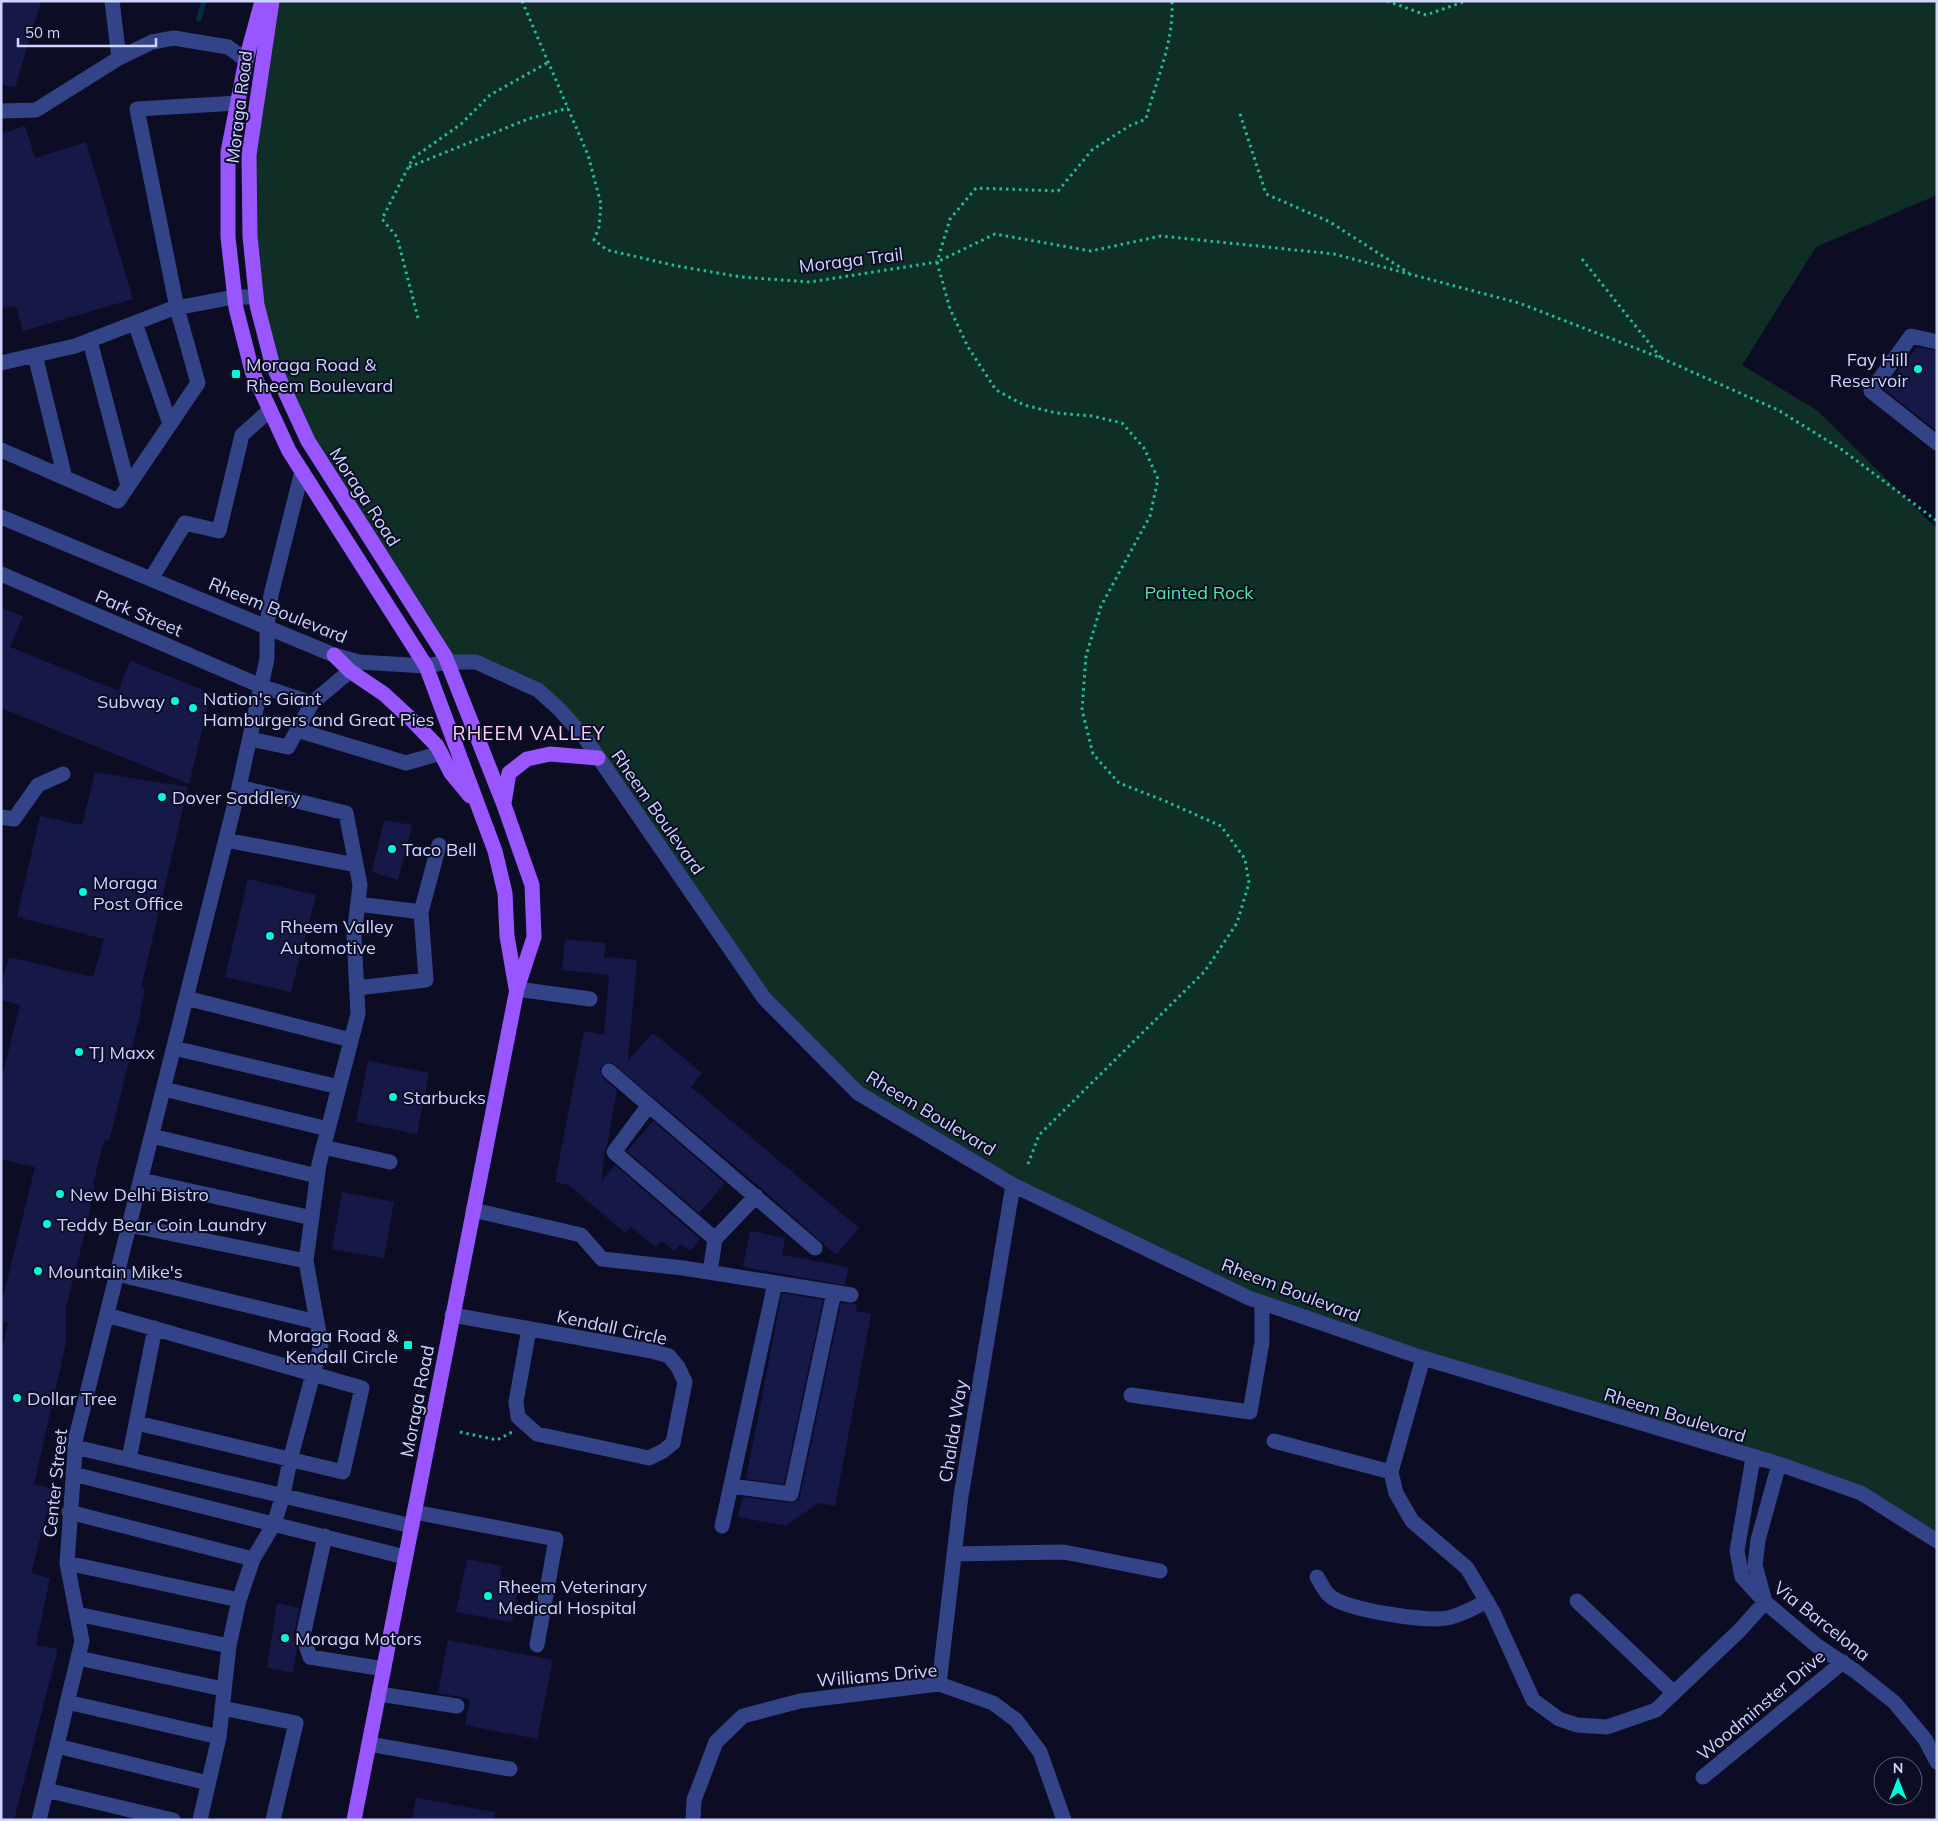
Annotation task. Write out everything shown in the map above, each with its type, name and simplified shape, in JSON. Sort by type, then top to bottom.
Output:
[{"type":"main road","name":"Moraga Road","points":[[262,1],[246,60],[228,152],[228,237],[234,297],[252,371],[289,451],[426,666],[495,851],[505,893],[507,936],[516,989]]},
{"type":"main road","name":"Moraga Road","points":[[272,1],[249,155],[250,236],[256,297],[272,363],[308,441],[448,662],[504,805],[532,885],[534,937],[516,989],[354,1820]]},
{"type":"main road","points":[[334,655],[350,671],[384,694],[437,746],[451,773],[478,806]]},
{"type":"main road","points":[[504,805],[509,773],[527,759],[550,754],[598,758]]},
{"type":"street","points":[[112,1],[119,58]]},
{"type":"street","points":[[1,111],[36,110],[119,58],[152,42],[174,38],[228,47],[246,60]]},
{"type":"street","points":[[1,450],[118,501],[198,383],[177,308],[137,109],[238,103]]},
{"type":"street","points":[[1,363],[75,346],[177,308],[234,297],[256,297]]},
{"type":"street","points":[[135,323],[170,424]]},
{"type":"street","points":[[1937,342],[1911,336],[1871,391],[1937,443]]},
{"type":"street","points":[[90,340],[128,486]]},
{"type":"street","points":[[35,356],[65,478]]},
{"type":"street","points":[[152,579],[185,524],[219,531],[242,435],[270,410]]},
{"type":"street","name":"Center Street","points":[[39,1820],[82,1641],[66,1563],[75,1446],[239,787],[267,659],[267,626],[271,595],[302,471]]},
{"type":"street","name":"Rheem Boulevard","points":[[1,518],[334,655],[359,662],[426,666],[448,662],[476,662],[538,690],[559,709],[585,738],[759,990],[771,1004],[858,1093],[1013,1184],[1262,1303],[1423,1358],[1778,1464],[1861,1493],[1937,1541]]},
{"type":"street","name":"Park Street","points":[[1,574],[261,686],[312,703]]},
{"type":"street","points":[[250,739],[288,746],[312,703],[350,671]]},
{"type":"street","points":[[297,730],[406,763],[440,753]]},
{"type":"street","points":[[1,817],[14,819],[38,785],[63,774]]},
{"type":"street","points":[[200,1820],[219,1737],[229,1646],[239,1600],[253,1559],[274,1524],[321,1344],[306,1261],[317,1176],[323,1147],[358,1014],[354,936],[360,885],[346,813],[239,787]]},
{"type":"street","points":[[226,840],[356,865]]},
{"type":"street","points":[[357,988],[426,980],[422,912],[439,846]]},
{"type":"street","points":[[358,904],[422,912]]},
{"type":"street","points":[[516,989],[590,999]]},
{"type":"street","points":[[186,998],[351,1040]]},
{"type":"street","points":[[174,1048],[339,1086]]},
{"type":"street","points":[[609,1071],[815,1248]]},
{"type":"street","points":[[164,1089],[328,1129]]},
{"type":"street","points":[[649,1105],[614,1152],[715,1239]]},
{"type":"street","points":[[152,1136],[317,1176]]},
{"type":"street","points":[[323,1147],[390,1162]]},
{"type":"street","points":[[141,1180],[312,1218]]},
{"type":"street","name":"Chalda Way","points":[[939,1684],[961,1496],[1013,1184]]},
{"type":"street","points":[[710,1272],[715,1239],[756,1196]]},
{"type":"street","points":[[473,1210],[581,1235],[602,1259],[710,1272],[852,1295]]},
{"type":"street","points":[[130,1225],[306,1261]]},
{"type":"street","points":[[117,1274],[317,1322]]},
{"type":"street","points":[[722,1526],[775,1283]]},
{"type":"street","points":[[731,1486],[791,1494],[834,1292]]},
{"type":"street","points":[[1131,1394],[1250,1412],[1262,1342],[1262,1303]]},
{"type":"street","points":[[107,1315],[362,1388],[343,1472],[137,1423]]},
{"type":"street","name":"Kendall Circle","points":[[452,1315],[652,1351],[669,1356],[678,1367],[685,1382],[673,1443],[649,1458],[536,1434],[518,1417],[516,1402],[529,1329]]},
{"type":"street","points":[[129,1459],[155,1328]]},
{"type":"street","points":[[1423,1358],[1391,1472],[1396,1493],[1412,1520],[1467,1568],[1486,1602],[1533,1700],[1559,1719],[1577,1725],[1607,1727],[1656,1710],[1740,1630],[1765,1602],[1755,1565],[1758,1540],[1778,1464]]},
{"type":"street","points":[[1274,1441],[1391,1472]]},
{"type":"street","points":[[75,1446],[283,1495],[413,1519],[556,1539],[537,1645]]},
{"type":"street","name":"Via Barcelona","points":[[1753,1458],[1737,1551],[1742,1576],[1765,1602],[1816,1645],[1843,1662],[1894,1702],[1925,1739],[1937,1762]]},
{"type":"street","points":[[73,1474],[405,1557]]},
{"type":"street","points":[[69,1512],[253,1559]]},
{"type":"street","points":[[325,1536],[303,1636],[310,1657],[384,1669]]},
{"type":"street","points":[[954,1554],[1064,1552],[1160,1571]]},
{"type":"street","points":[[66,1563],[239,1600]]},
{"type":"street","points":[[1317,1577],[1330,1597],[1353,1608],[1398,1616],[1446,1618],[1463,1613],[1486,1602]]},
{"type":"street","points":[[1577,1602],[1674,1693]]},
{"type":"street","points":[[77,1614],[229,1646]]},
{"type":"street","points":[[78,1658],[223,1688]]},
{"type":"street","name":"Woodminster Drive","points":[[1704,1777],[1843,1662]]},
{"type":"street","name":"Williams Drive","points":[[693,1820],[694,1800],[716,1742],[743,1716],[800,1701],[939,1684],[993,1702],[1016,1720],[1040,1752],[1064,1820]]},
{"type":"street","points":[[378,1694],[457,1706]]},
{"type":"street","points":[[68,1702],[219,1737]]},
{"type":"street","points":[[222,1708],[296,1723],[273,1820]]},
{"type":"street","points":[[369,1744],[510,1770]]},
{"type":"street","points":[[57,1746],[208,1782]]},
{"type":"street","points":[[46,1790],[173,1820]]},
{"type":"path","name":"Moraga Trail","points":[[522,1],[588,155],[601,204],[599,227],[594,240],[607,250],[741,277],[810,282],[937,262]]},
{"type":"path","points":[[1028,1164],[1039,1135],[1205,971],[1237,923],[1249,883],[1244,858],[1221,826],[1119,783],[1093,754],[1082,710],[1086,656],[1101,606],[1150,516],[1158,479],[1144,448],[1122,423],[1092,416],[1056,413],[1024,405],[996,390],[968,347],[950,309],[937,262],[950,219],[976,188],[1058,191],[1092,150],[1129,126],[1146,119],[1166,54],[1173,15],[1172,1]]},
{"type":"path","points":[[1387,1],[1426,15],[1466,1]]},
{"type":"path","points":[[418,318],[397,237],[382,219],[413,158],[461,124],[490,95],[547,63]]},
{"type":"path","points":[[408,168],[528,119],[568,108]]},
{"type":"path","points":[[1240,114],[1266,194],[1330,222],[1412,275]]},
{"type":"path","points":[[937,262],[995,234],[1091,251],[1161,236],[1334,254],[1519,302],[1661,358],[1778,410],[1842,449],[1937,521]]},
{"type":"path","points":[[1582,259],[1661,358]]},
{"type":"path","points":[[460,1432],[497,1440],[526,1425]]},
{"type":"green space","name":"Painted Rock","points":[[272,1],[1937,1],[1937,195],[1816,247],[1742,365],[1818,411],[1937,529],[1937,1541],[1861,1493],[1262,1303],[1013,1185],[858,1093],[764,998],[559,709],[496,671],[448,662],[308,441],[256,297],[249,155]]},
{"type":"building","points":[[1,1],[41,1],[15,88],[1,84]]},
{"type":"building","points":[[25,126],[35,158],[86,142],[133,299],[23,331],[16,306],[1,308],[1,134]]},
{"type":"building","name":"Fay Hill Reservoir","points":[[1917,347],[1937,351],[1937,431],[1884,389]]},
{"type":"building","points":[[1,608],[23,616],[10,647],[119,691],[131,661],[211,693],[189,784],[1,708]]},
{"type":"building","points":[[95,772],[188,787],[141,988],[145,989],[141,1012],[109,1141],[104,1140],[93,1184],[95,1185],[86,1229],[66,1307],[66,1343],[34,1484],[53,1489],[31,1573],[50,1578],[36,1645],[58,1649],[14,1820],[1,1820],[1,1354],[8,1323],[1,1321],[1,1306],[35,1167],[3,1160],[1,1151],[1,1081],[20,1005],[1,1000],[1,986],[9,957],[93,977],[104,939],[17,917],[40,816],[82,825]]},
{"type":"building","name":"Taco Bell","points":[[384,820],[412,825],[398,880],[372,872]]},
{"type":"building","name":"Rheem Valley Automotive","points":[[248,879],[316,895],[291,992],[225,977]]},
{"type":"building","points":[[565,939],[606,943],[604,957],[637,960],[628,1060],[653,1033],[702,1073],[691,1087],[859,1228],[836,1255],[762,1189],[611,1062],[602,1065],[600,1070],[603,1078],[617,1090],[605,1150],[601,1182],[615,1165],[700,1239],[690,1251],[681,1244],[674,1251],[662,1241],[655,1247],[631,1227],[625,1233],[569,1185],[555,1182],[584,1031],[604,1035],[609,975],[562,970]]},
{"type":"building","name":"Starbucks","points":[[368,1061],[429,1073],[417,1134],[356,1122]]},
{"type":"building","points":[[653,1121],[725,1183],[699,1213],[627,1151]]},
{"type":"building","points":[[342,1192],[394,1202],[384,1258],[332,1249]]},
{"type":"building","points":[[750,1231],[785,1238],[782,1255],[849,1267],[845,1285],[743,1267]]},
{"type":"building","points":[[782,1293],[823,1300],[784,1484],[746,1479]]},
{"type":"building","points":[[841,1303],[857,1304],[856,1311],[871,1314],[835,1506],[818,1503],[786,1526],[738,1517],[743,1497],[790,1503],[798,1500],[800,1496]]},
{"type":"building","name":"Rheem Veterinary Medical Hospital","points":[[467,1559],[502,1566],[500,1577],[520,1581],[512,1622],[456,1612]]},
{"type":"building","name":"Moraga Motors","points":[[277,1603],[300,1608],[294,1634],[297,1648],[293,1673],[267,1668]]},
{"type":"building","points":[[448,1640],[553,1660],[537,1739],[465,1725],[470,1699],[438,1693]]},
{"type":"building","points":[[416,1798],[495,1812],[495,1820],[412,1820]]},
{"type":"waterway","points":[[199,19],[204,1]]},
{"type":"place","name":"Fay Hill Reservoir","points":[[1918,369]]},
{"type":"place","name":"Moraga Road & Rheem Boulevard","points":[[236,374]]},
{"type":"place","name":"Subway","points":[[175,701]]},
{"type":"place","name":"Nation's Giant Hamburgers and Great Pies","points":[[193,708]]},
{"type":"place","name":"Dover Saddlery","points":[[162,797]]},
{"type":"place","name":"Taco Bell","points":[[392,849]]},
{"type":"place","name":"Moraga Post Office","points":[[83,892]]},
{"type":"place","name":"Rheem Valley Automotive","points":[[270,936]]},
{"type":"place","name":"TJ Maxx","points":[[79,1052]]},
{"type":"place","name":"Starbucks","points":[[393,1097]]},
{"type":"place","name":"New Delhi Bistro","points":[[60,1194]]},
{"type":"place","name":"Teddy Bear Coin Laundry","points":[[47,1224]]},
{"type":"place","name":"Mountain Mike's","points":[[38,1271]]},
{"type":"place","name":"Moraga Road & Kendall Circle","points":[[408,1345]]},
{"type":"place","name":"Dollar Tree","points":[[17,1398]]},
{"type":"place","name":"Rheem Veterinary Medical Hospital","points":[[488,1596]]},
{"type":"place","name":"Moraga Motors","points":[[285,1638]]},
{"type":"district","name":"RHEEM VALLEY","points":[[529,733]]}]
